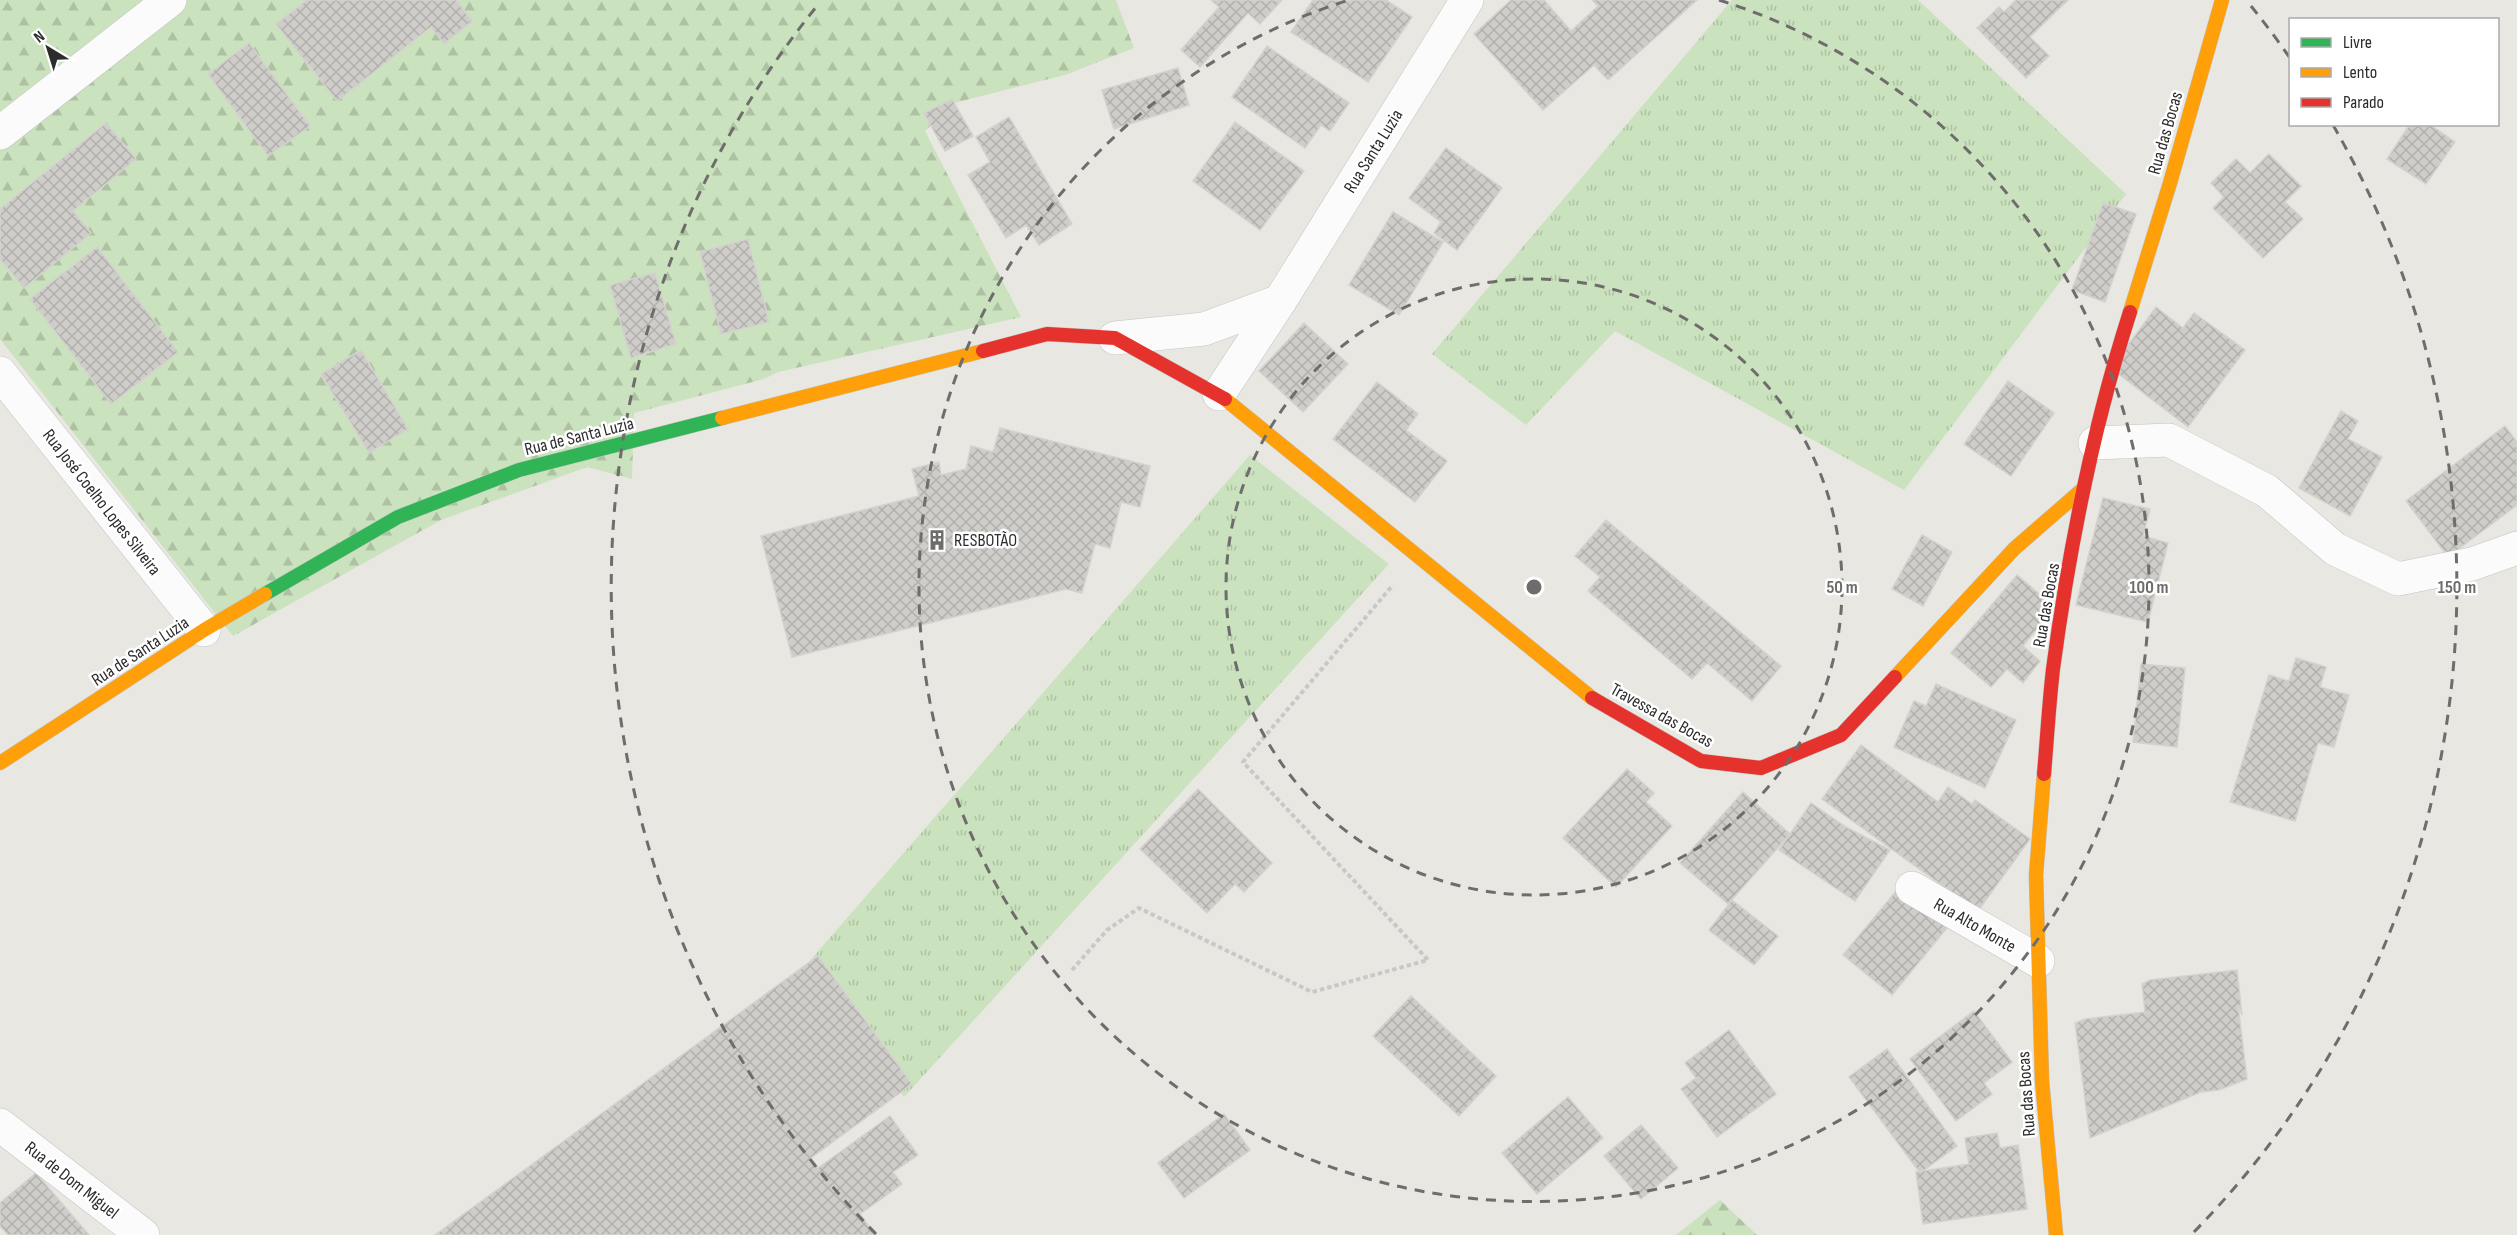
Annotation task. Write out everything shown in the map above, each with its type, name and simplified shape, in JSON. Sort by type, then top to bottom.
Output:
[{"type":"street","points":[[0,133],[170,0]]},
{"type":"street","name":"Rua Santa Luzia","points":[[1219,394],[1280,302],[1467,0]]},
{"type":"street","name":"Rua das Bocas","points":[[2056,1235],[2042,1081],[2036,875],[2053,670],[2084,488],[2117,352],[2170,183],[2222,0]]},
{"type":"street","points":[[1115,338],[1204,329],[1280,302]]},
{"type":"street","name":"Rua de Santa Luzia","points":[[0,763],[204,630],[398,517],[519,470],[1047,334],[1115,338],[1219,394]]},
{"type":"street","name":"Rua José Coelho Lopes Silveira","points":[[0,373],[204,630]]},
{"type":"street","name":"Travessa das Bocas","points":[[1219,394],[1593,699],[1701,761],[1761,768],[1841,735],[2014,549],[2084,488]]},
{"type":"street","points":[[2095,443],[2169,440],[2266,491],[2336,549],[2398,579],[2472,564],[2517,548]]},
{"type":"street","name":"Rua Alto Monte","points":[[1912,888],[2038,961]]},
{"type":"street","name":"Rua de Dom Miguel","points":[[0,1125],[143,1235]]},
{"type":"path","points":[[1072,970],[1107,930],[1139,908],[1312,993],[1428,960],[1243,762],[1418,555]]},
{"type":"green space","points":[[0,0],[1116,0],[1134,48],[1065,75],[954,103],[925,131],[1021,317],[778,372],[764,379],[634,413],[632,479],[587,467],[441,520],[233,636],[0,339]]},
{"type":"green space","points":[[1732,0],[1918,0],[2126,194],[1904,490],[1615,331],[1526,425],[1432,354]]},
{"type":"green space","points":[[1250,455],[1389,564],[904,1097],[807,964]]},
{"type":"green space","points":[[1720,1200],[1757,1235],[1676,1235]]},
{"type":"building","points":[[307,0],[456,0],[472,21],[444,44],[431,27],[337,101],[276,24]]},
{"type":"building","points":[[1211,0],[1282,0],[1260,24],[1248,13],[1200,67],[1181,50],[1219,7]]},
{"type":"building","points":[[1313,0],[1386,0],[1412,17],[1368,82],[1291,32]]},
{"type":"building","points":[[1511,0],[1544,0],[1571,31],[1598,6],[1592,0],[1697,0],[1608,80],[1594,65],[1543,110],[1474,34]]},
{"type":"building","points":[[2016,0],[2068,0],[2030,37],[2049,56],[2026,78],[1977,28],[1999,7],[2004,12]]},
{"type":"building","points":[[249,43],[310,126],[268,156],[208,74]]},
{"type":"building","points":[[1267,46],[1349,103],[1330,131],[1321,125],[1305,148],[1232,97]]},
{"type":"building","points":[[1178,68],[1189,105],[1114,129],[1102,90]]},
{"type":"building","points":[[952,99],[973,136],[945,151],[924,113]]},
{"type":"building","points":[[1009,117],[1072,224],[1039,245],[1026,225],[1006,238],[968,175],[990,162],[976,137]]},
{"type":"building","points":[[1235,122],[1304,171],[1260,230],[1193,181]]},
{"type":"building","points":[[106,123],[136,159],[73,211],[91,233],[24,288],[0,259],[0,209]]},
{"type":"building","points":[[2409,126],[2432,126],[2455,142],[2426,184],[2387,159]]},
{"type":"building","points":[[1446,148],[1502,188],[1457,250],[1434,233],[1441,222],[1409,198]]},
{"type":"building","points":[[2269,154],[2301,186],[2285,202],[2303,219],[2263,258],[2213,208],[2224,197],[2211,183],[2236,159],[2250,173]]},
{"type":"building","points":[[2103,203],[2136,214],[2105,302],[2072,290]]},
{"type":"building","points":[[1393,212],[1443,242],[1399,315],[1349,285]]},
{"type":"building","points":[[748,239],[769,322],[721,334],[700,252]]},
{"type":"building","points":[[97,247],[178,352],[111,404],[30,299]]},
{"type":"building","points":[[655,273],[676,344],[631,358],[610,285]]},
{"type":"building","points":[[2156,307],[2183,328],[2194,313],[2245,350],[2188,427],[2111,368]]},
{"type":"building","points":[[1304,323],[1348,364],[1303,412],[1259,371]]},
{"type":"building","points":[[361,350],[408,429],[369,453],[321,374]]},
{"type":"building","points":[[2008,381],[2054,413],[2011,476],[1964,444]]},
{"type":"building","points":[[1377,382],[1418,414],[1406,430],[1447,461],[1415,502],[1333,439]]},
{"type":"building","points":[[2341,411],[2358,421],[2348,439],[2382,457],[2350,516],[2299,488]]},
{"type":"building","points":[[2505,426],[2517,442],[2517,505],[2448,557],[2406,501]]},
{"type":"building","name":"RESBOTÃO","points":[[1000,428],[1150,466],[1140,507],[1121,502],[1110,548],[1095,544],[1082,593],[1066,589],[792,657],[761,536],[919,496],[912,469],[939,462],[941,475],[966,469],[971,446],[993,452]]},
{"type":"building","points":[[2103,498],[2150,509],[2143,536],[2168,543],[2148,622],[2076,605]]},
{"type":"building","points":[[1606,520],[1781,666],[1752,701],[1707,663],[1692,679],[1588,591],[1600,577],[1575,556]]},
{"type":"building","points":[[1922,535],[1952,552],[1923,606],[1892,589]]},
{"type":"building","points":[[2017,575],[2055,607],[2023,646],[2040,661],[2023,683],[2007,669],[1991,687],[1951,653]]},
{"type":"building","points":[[2296,658],[2326,667],[2320,687],[2349,695],[2334,747],[2318,743],[2295,821],[2230,802],[2269,675],[2289,681]]},
{"type":"building","points":[[2141,664],[2185,668],[2177,747],[2133,742]]},
{"type":"building","points":[[1936,684],[2016,720],[1985,788],[1894,747],[1914,701],[1926,706]]},
{"type":"building","points":[[1861,745],[1938,802],[1948,787],[1972,804],[1975,800],[2030,839],[1978,911],[1822,799]]},
{"type":"building","points":[[1627,769],[1654,793],[1646,802],[1672,826],[1616,887],[1563,838]]},
{"type":"building","points":[[1198,789],[1272,863],[1244,892],[1235,884],[1207,913],[1140,849]]},
{"type":"building","points":[[1743,792],[1790,834],[1728,904],[1680,863]]},
{"type":"building","points":[[1811,803],[1846,827],[1890,850],[1855,901],[1779,850]]},
{"type":"building","points":[[1902,884],[1951,923],[1892,995],[1843,955]]},
{"type":"building","points":[[1732,900],[1778,936],[1754,965],[1709,930]]},
{"type":"building","points":[[818,956],[912,1084],[811,1158],[818,1168],[890,1116],[918,1155],[893,1172],[902,1184],[860,1214],[875,1235],[435,1235]]},
{"type":"building","points":[[2237,970],[2242,1015],[2238,1005],[2247,1079],[2219,1090],[2201,1092],[2090,1138],[2075,1023],[2085,1019],[2145,1012],[2142,984],[2150,980]]},
{"type":"building","points":[[1411,996],[1496,1076],[1459,1116],[1373,1036]]},
{"type":"building","points":[[1974,1011],[2012,1062],[1984,1083],[1992,1094],[1956,1121],[1910,1059]]},
{"type":"building","points":[[1729,1030],[1776,1094],[1717,1137],[1681,1089],[1696,1078],[1685,1063]]},
{"type":"building","points":[[1887,1049],[1957,1146],[1920,1173],[1849,1077]]},
{"type":"building","points":[[1568,1097],[1603,1138],[1537,1194],[1502,1153]]},
{"type":"building","points":[[1224,1114],[1250,1150],[1184,1198],[1158,1163]]},
{"type":"building","points":[[1641,1125],[1678,1168],[1641,1199],[1604,1156]]},
{"type":"building","points":[[1997,1133],[2000,1148],[2018,1145],[2027,1209],[1923,1224],[1916,1172],[1969,1164],[1965,1138]]},
{"type":"building","points":[[36,1173],[89,1235],[8,1235],[0,1226],[0,1203]]},
{"type":"traffic: fast","points":[[265,594],[398,517],[519,470],[722,418]]},
{"type":"traffic: slow","points":[[2130,312],[2170,183],[2222,0]]},
{"type":"traffic: slow","points":[[722,418],[983,351]]},
{"type":"traffic: slow","points":[[1225,399],[1592,698]]},
{"type":"traffic: slow","points":[[1895,677],[2014,549],[2084,488]]},
{"type":"traffic: slow","points":[[0,763],[204,630],[265,594]]},
{"type":"traffic: slow","points":[[2044,774],[2036,875],[2042,1081],[2056,1235]]},
{"type":"traffic: jam","points":[[2044,774],[2053,669],[2075,534],[2105,399],[2130,312]]},
{"type":"traffic: jam","points":[[983,351],[1047,334],[1115,338],[1225,399]]},
{"type":"traffic: jam","points":[[1592,698],[1701,761],[1761,768],[1841,735],[1895,677]]},
{"type":"place","name":"RESBOTÃO","points":[[937,540]]}]
